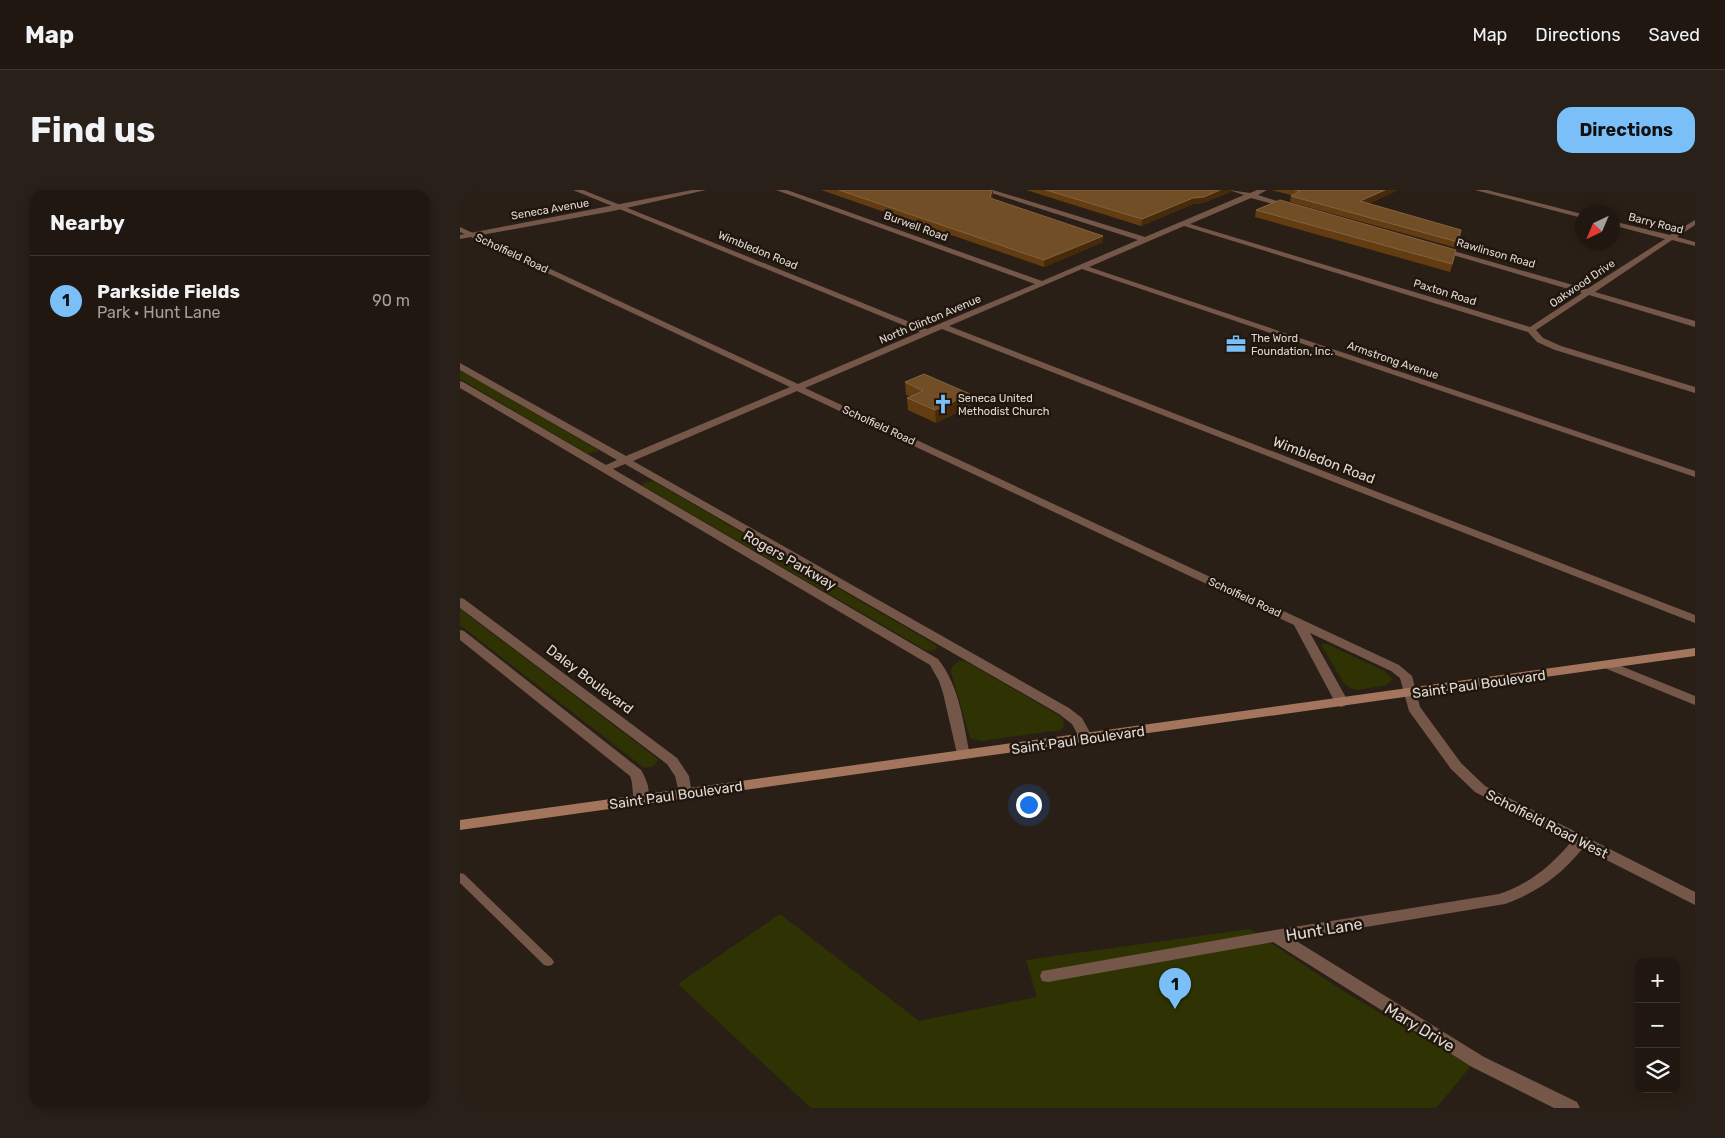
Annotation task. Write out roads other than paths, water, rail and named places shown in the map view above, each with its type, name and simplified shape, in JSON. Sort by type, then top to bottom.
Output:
[{"type":"main road","name":"Saint Paul Boulevard","points":[[460,825],[1611,666],[1695,652]]},
{"type":"street","name":"Wimbledon Road","points":[[577,190],[929,333]]},
{"type":"street","name":"Seneca Avenue","points":[[460,237],[621,208],[702,190]]},
{"type":"street","name":"Burwell Road","points":[[780,190],[1044,284]]},
{"type":"street","points":[[986,190],[1146,240]]},
{"type":"street","points":[[1233,190],[1301,209]]},
{"type":"street","name":"North Clinton Avenue","points":[[605,469],[1263,190]]},
{"type":"street","points":[[1480,190],[1575,214]]},
{"type":"street","name":"Oakwood Drive","points":[[1531,330],[1695,222]]},
{"type":"street","name":"Paxton Road","points":[[1184,224],[1531,330],[1540,340],[1558,348],[1695,390]]},
{"type":"street","name":"Barry Road","points":[[1620,225],[1695,244]]},
{"type":"street","name":"Scholfield Road","points":[[460,229],[1395,668],[1406,676],[1411,694]]},
{"type":"street","name":"Rawlinson Road","points":[[1433,246],[1695,324]]},
{"type":"street","name":"Armstrong Avenue","points":[[1084,267],[1695,474]]},
{"type":"street","name":"Wimbledon Road","points":[[943,327],[1695,619]]},
{"type":"street","name":"Rogers Parkway","points":[[460,366],[1064,711],[1077,722],[1086,738]]},
{"type":"street","name":"Rogers Parkway","points":[[460,384],[934,662],[942,670],[947,683],[963,755]]},
{"type":"street","points":[[630,484],[651,475]]},
{"type":"street","name":"Daley Boulevard","points":[[460,602],[672,761],[682,776],[685,794]]},
{"type":"street","name":"Scholfield Road","points":[[1298,622],[1342,703]]},
{"type":"street","points":[[460,634],[636,773],[641,784],[641,800]]},
{"type":"street","points":[[934,662],[955,649]]},
{"type":"street","points":[[1611,666],[1695,701]]},
{"type":"street","name":"Scholfield Road West","points":[[1411,694],[1414,708],[1456,766],[1480,790],[1695,899]]},
{"type":"street","name":"Hunt Lane","points":[[1048,976],[1507,898],[1538,884],[1555,872],[1580,842]]},
{"type":"street","name":"Mary Drive","points":[[1275,936],[1426,1032],[1478,1062],[1571,1108]]},
{"type":"lane","points":[[460,877],[548,962]]},
{"type":"place","name":"The Word Foundation, Inc.","points":[[1236,344]]},
{"type":"place","name":"Seneca United Methodist Church","points":[[943,404]]},
{"type":"place","name":"Parkside Fields","points":[[1175,1009]]}]
